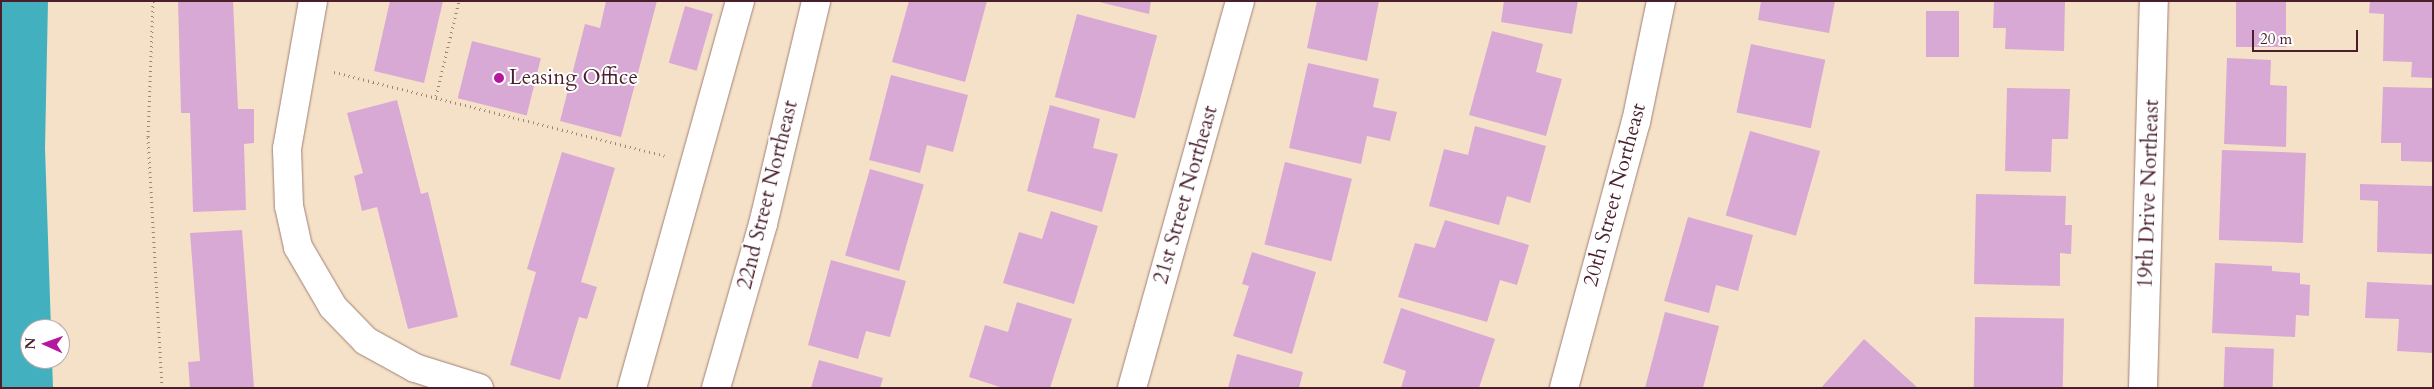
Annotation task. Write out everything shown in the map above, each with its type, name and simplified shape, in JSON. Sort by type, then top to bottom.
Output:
[{"type":"street","points":[[313,1],[287,149],[289,206],[298,247],[333,307],[366,341],[415,368],[479,388]]},
{"type":"street","points":[[632,388],[740,1]]},
{"type":"street","name":"22nd Street Northeast","points":[[716,388],[763,224],[816,1]]},
{"type":"street","name":"21st Street Northeast","points":[[1132,388],[1240,1]]},
{"type":"street","name":"20th Street Northeast","points":[[1564,388],[1636,122],[1661,1]]},
{"type":"street","name":"19th Drive Northeast","points":[[2143,388],[2154,1]]},
{"type":"path","points":[[153,1],[148,137],[162,388]]},
{"type":"path","points":[[436,96],[459,1]]},
{"type":"path","points":[[302,64],[436,96],[696,164]]},
{"type":"water","points":[[1,1],[48,1],[45,148],[51,319],[20,319],[20,369],[52,369],[53,388],[1,388]]},
{"type":"building","points":[[178,1],[233,1],[238,109],[254,109],[254,143],[244,144],[246,210],[193,212],[190,113],[181,113]]},
{"type":"building","points":[[390,1],[443,1],[424,83],[374,71]]},
{"type":"building","points":[[606,1],[657,1],[621,137],[560,121],[585,24],[600,28]]},
{"type":"building","points":[[909,1],[987,1],[965,82],[892,62]]},
{"type":"building","points":[[1095,1],[1151,1],[1149,14]]},
{"type":"building","points":[[1317,1],[1379,1],[1367,61],[1307,48]]},
{"type":"building","points":[[1504,1],[1578,1],[1572,34],[1501,22]]},
{"type":"building","points":[[1761,1],[1835,1],[1829,33],[1758,20]]},
{"type":"building","points":[[1994,1],[2065,1],[2064,51],[2005,49],[2006,28],[1993,28]]},
{"type":"building","points":[[2236,1],[2286,1],[2286,47],[2236,47]]},
{"type":"building","points":[[2370,1],[2433,1],[2433,78],[2411,77],[2412,62],[2383,61],[2384,14],[2369,13]]},
{"type":"building","points":[[685,6],[713,14],[697,71],[669,63]]},
{"type":"building","points":[[1926,11],[1959,11],[1959,57],[1926,57]]},
{"type":"building","points":[[1077,14],[1157,35],[1135,119],[1055,97]]},
{"type":"building","points":[[1492,31],[1543,44],[1536,72],[1562,79],[1546,136],[1469,115]]},
{"type":"building","name":"Leasing Office","points":[[472,41],[541,58],[527,115],[458,98]]},
{"type":"building","points":[[1751,44],[1825,60],[1811,128],[1736,112]]},
{"type":"building","points":[[2227,58],[2271,60],[2270,85],[2287,86],[2286,147],[2224,144]]},
{"type":"building","points":[[1308,63],[1379,79],[1373,107],[1397,112],[1390,141],[1367,136],[1361,164],[1289,148]]},
{"type":"building","points":[[891,75],[968,95],[953,152],[927,145],[920,173],[869,160]]},
{"type":"building","points":[[2383,87],[2433,88],[2433,162],[2401,161],[2401,143],[2381,143]]},
{"type":"building","points":[[2007,88],[2070,89],[2068,139],[2052,139],[2051,172],[2005,171]]},
{"type":"building","points":[[397,100],[421,194],[428,192],[458,317],[408,329],[377,207],[362,211],[354,176],[363,173],[347,113]]},
{"type":"building","points":[[1050,105],[1100,119],[1093,148],[1118,154],[1102,212],[1027,191]]},
{"type":"building","points":[[1475,126],[1546,146],[1530,203],[1507,196],[1499,225],[1429,206],[1444,149],[1468,155]]},
{"type":"building","points":[[1750,131],[1820,151],[1796,236],[1726,216]]},
{"type":"building","points":[[2222,150],[2306,153],[2303,243],[2219,240]]},
{"type":"building","points":[[562,152],[615,168],[581,282],[597,287],[587,319],[579,317],[560,380],[510,365],[536,272],[527,269]]},
{"type":"building","points":[[1285,162],[1352,179],[1331,261],[1264,244]]},
{"type":"building","points":[[870,169],[924,184],[899,271],[845,256]]},
{"type":"building","points":[[2360,184],[2433,186],[2433,254],[2377,252],[2378,201],[2360,200]]},
{"type":"building","points":[[1976,194],[2066,196],[2065,225],[2072,225],[2071,254],[2060,253],[2060,286],[1974,284]]},
{"type":"building","points":[[1051,211],[1098,226],[1074,304],[1003,283],[1019,232],[1042,239]]},
{"type":"building","points":[[1688,217],[1753,235],[1738,291],[1716,285],[1709,313],[1664,301]]},
{"type":"building","points":[[1445,220],[1529,245],[1517,285],[1500,280],[1487,322],[1398,297],[1415,243],[1435,248]]},
{"type":"building","points":[[242,230],[254,388],[190,388],[188,362],[200,361],[190,233]]},
{"type":"building","points":[[1252,252],[1316,272],[1292,354],[1233,336],[1249,286],[1242,284]]},
{"type":"building","points":[[831,260],[906,281],[890,337],[866,331],[858,359],[808,345]]},
{"type":"building","points":[[2215,263],[2272,266],[2272,271],[2300,273],[2300,284],[2310,285],[2309,316],[2296,315],[2295,337],[2212,333]]},
{"type":"building","points":[[2367,282],[2433,285],[2433,353],[2397,351],[2399,319],[2365,318]]},
{"type":"building","points":[[1017,302],[1072,319],[1050,388],[1003,388],[969,377],[985,325],[1008,332]]},
{"type":"building","points":[[1401,308],[1495,339],[1479,388],[1401,388],[1406,371],[1383,363]]},
{"type":"building","points":[[1665,312],[1719,326],[1703,388],[1645,388]]},
{"type":"building","points":[[1975,317],[2064,319],[2063,388],[1974,387]]},
{"type":"building","points":[[1864,339],[1918,388],[1821,388]]},
{"type":"building","points":[[2225,347],[2274,349],[2273,388],[2224,388]]},
{"type":"building","points":[[1237,354],[1303,372],[1299,388],[1228,388]]},
{"type":"building","points":[[819,360],[883,378],[880,388],[811,388]]},
{"type":"place","name":"Leasing Office","points":[[499,78]]}]
